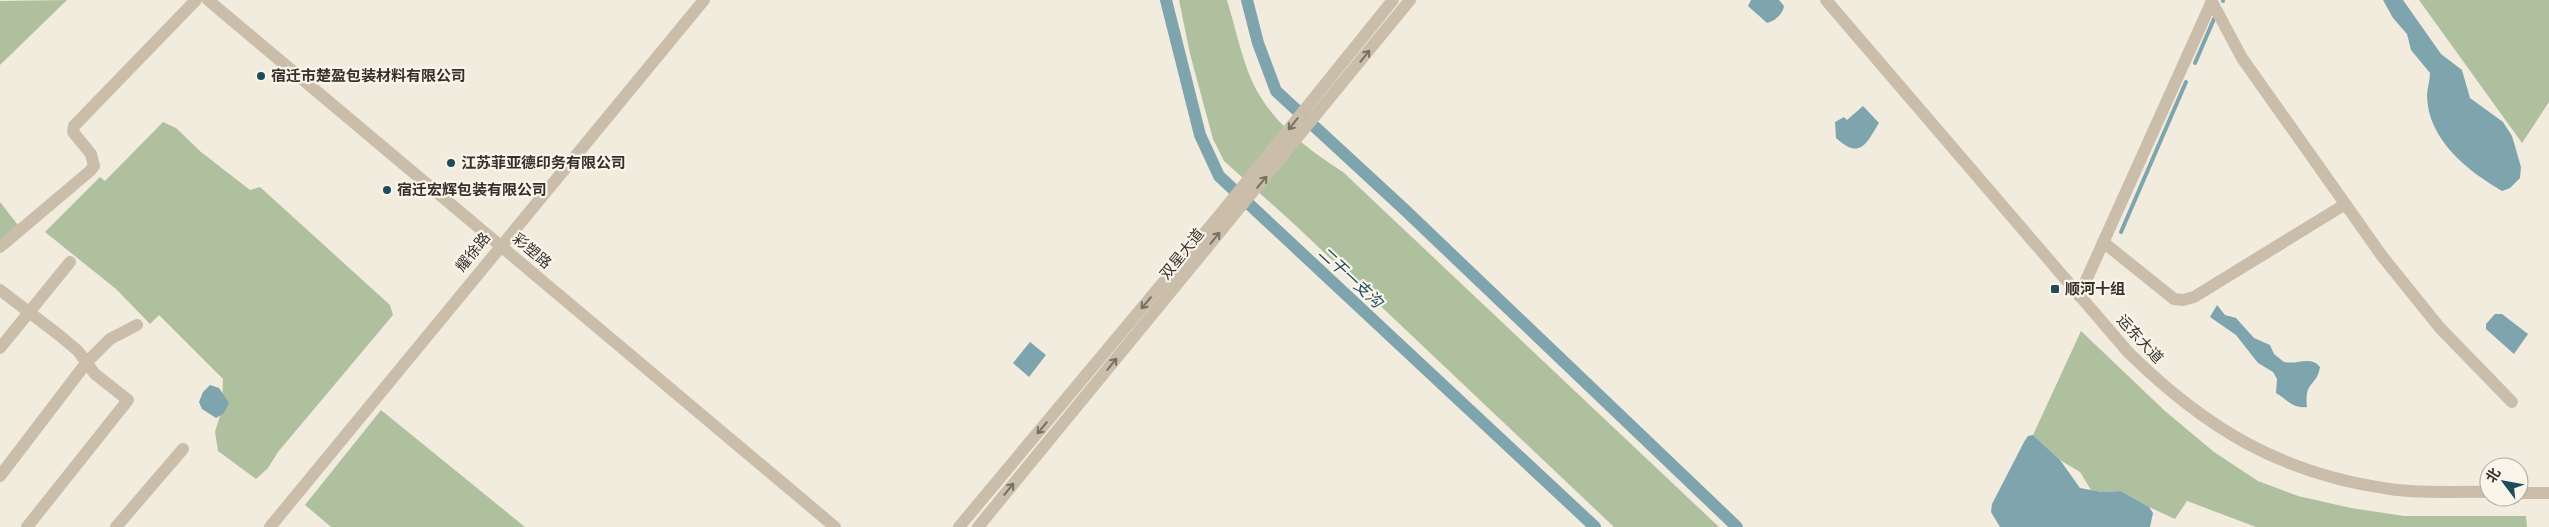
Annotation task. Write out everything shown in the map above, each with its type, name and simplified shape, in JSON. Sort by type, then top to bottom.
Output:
[{"type":"street","points":[[0,247],[94,166],[91,154],[74,132],[74,126],[196,0]]},
{"type":"street","name":"彩塑路","points":[[208,0],[835,527]]},
{"type":"street","name":"耀徐路","points":[[270,527],[500,245],[704,0]]},
{"type":"street","points":[[1226,216],[1324,86],[1393,0]]},
{"type":"street","name":"双星大道","points":[[959,527],[1226,216],[1335,94],[1410,0]]},
{"type":"street","name":"运东大道","points":[[1826,0],[2128,352],[2176,397],[2202,417],[2267,455],[2344,481],[2391,489],[2479,492]]},
{"type":"street","points":[[2079,296],[2211,0]]},
{"type":"street","points":[[2211,0],[2242,58],[2344,205],[2382,256],[2440,328],[2512,402]]},
{"type":"street","points":[[2103,242],[2174,299],[2183,300],[2194,297],[2344,205]]},
{"type":"street","name":"双星大道","points":[[978,527],[1226,216]]},
{"type":"street","points":[[0,348],[70,262]]},
{"type":"street","points":[[0,290],[78,351],[95,374],[128,400],[27,527]]},
{"type":"street","points":[[0,476],[87,362],[110,339],[138,325]]},
{"type":"street","points":[[116,527],[183,449]]},
{"type":"street","points":[[2529,493],[2549,493]]},
{"type":"green space","points":[[67,0],[0,65],[0,1]]},
{"type":"green space","points":[[1179,0],[1227,0],[1241,51],[1252,81],[1269,109],[1279,121],[1303,144],[1343,172],[1719,527],[1614,527],[1293,223],[1224,161],[1213,139],[1190,54]]},
{"type":"green space","points":[[2419,0],[2549,0],[2549,102],[2522,143]]},
{"type":"green space","points":[[163,122],[176,128],[201,152],[250,190],[260,187],[390,305],[393,315],[278,452],[268,468],[256,479],[218,451],[215,432],[222,409],[223,379],[159,315],[150,324],[116,289],[45,232],[100,177],[105,181]]},
{"type":"green space","points":[[0,202],[18,225],[0,241]]},
{"type":"green space","points":[[2081,331],[2165,411],[2214,452],[2258,481],[2298,496],[2351,508],[2404,516],[2526,516],[2527,527],[2256,527],[2187,501],[2175,519],[2121,491],[2102,492],[2091,490],[2080,472],[2060,460],[2033,435]]},
{"type":"green space","points":[[381,410],[525,527],[331,527],[305,505]]},
{"type":"water","points":[[1751,0],[1779,0],[1784,6],[1778,17],[1767,23],[1748,6]]},
{"type":"water","points":[[2383,0],[2403,0],[2441,54],[2462,70],[2470,98],[2503,122],[2512,136],[2521,167],[2520,178],[2510,188],[2502,191],[2476,174],[2442,140],[2434,127],[2429,112],[2427,96],[2430,73],[2411,50],[2407,34],[2393,18]]},
{"type":"water","points":[[1863,106],[1879,123],[1862,147],[1851,148],[1836,138],[1835,122],[1844,117],[1847,120]]},
{"type":"water","points":[[2217,305],[2225,315],[2236,318],[2254,338],[2270,345],[2274,354],[2284,362],[2308,361],[2316,363],[2320,367],[2316,378],[2307,392],[2307,407],[2294,405],[2276,393],[2277,379],[2273,372],[2258,363],[2236,335],[2210,317]]},
{"type":"water","points":[[2495,314],[2502,314],[2528,334],[2514,354],[2486,329],[2486,324]]},
{"type":"water","points":[[1030,342],[1046,355],[1029,377],[1013,363]]},
{"type":"water","points":[[210,385],[219,388],[229,403],[224,413],[216,418],[202,409],[199,402],[203,392]]},
{"type":"water","points":[[2033,435],[2060,460],[2080,488],[2102,492],[2121,491],[2149,507],[2153,513],[2150,527],[2000,527],[1991,512],[1992,504],[2024,442],[2028,436]]},
{"type":"waterway","name":"二干一支沟","points":[[1166,0],[1200,135],[1219,176],[1595,527]]},
{"type":"waterway","points":[[1247,0],[1258,43],[1276,91],[1405,210],[1737,527]]},
{"type":"waterway","points":[[2195,63],[2214,19]]},
{"type":"waterway","points":[[2121,232],[2186,82]]},
{"type":"place","name":"宿迁市楚盈包装材料有限公司","points":[[261,76]]},
{"type":"place","name":"江苏菲亚德印务有限公司","points":[[451,163]]},
{"type":"place","name":"宿迁宏辉包装有限公司","points":[[387,190]]},
{"type":"place","name":"顺河十组","points":[[2055,289]]}]
